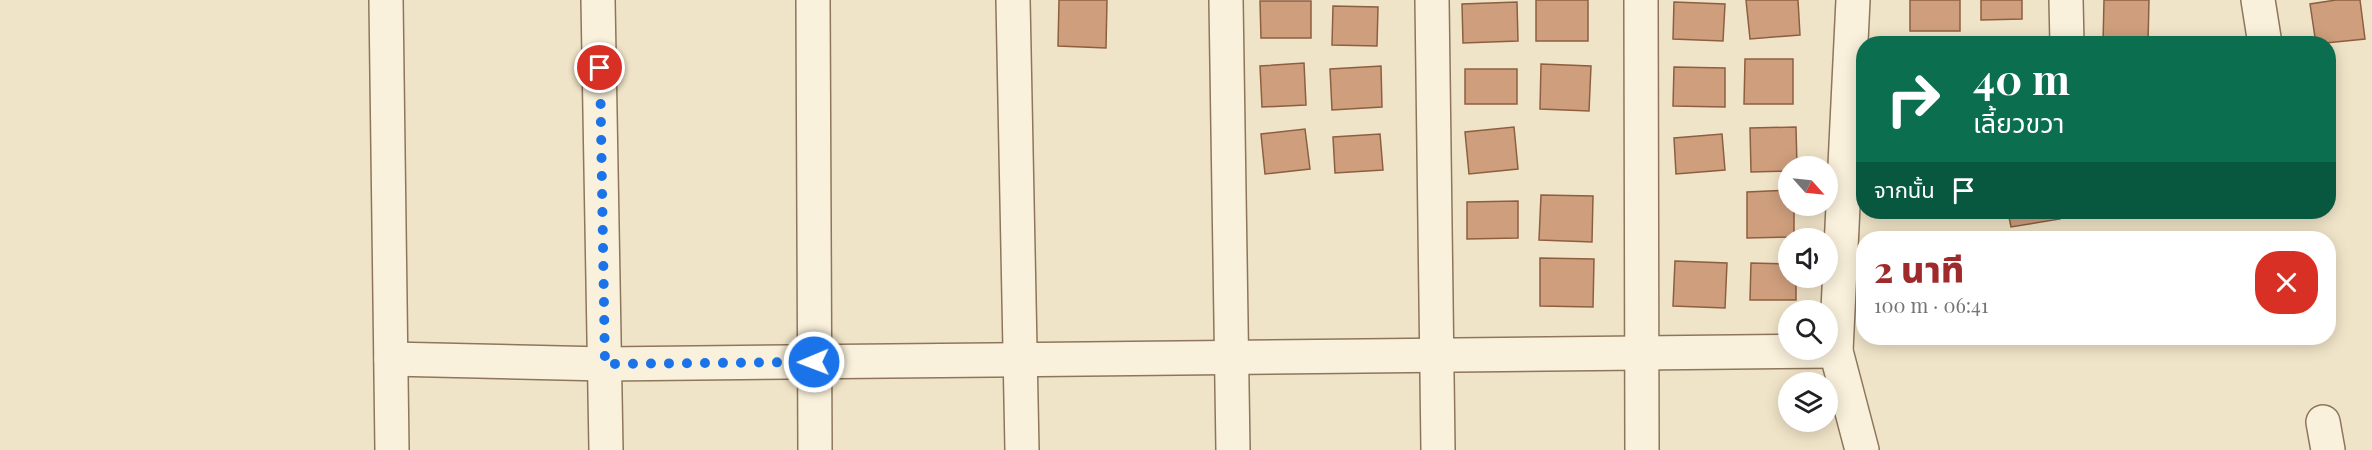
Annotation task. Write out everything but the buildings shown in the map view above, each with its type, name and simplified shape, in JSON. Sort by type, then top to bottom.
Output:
[{"type":"street","points":[[386,0],[392,450]]},
{"type":"street","points":[[598,0],[606,450]]},
{"type":"street","points":[[813,0],[815,450]]},
{"type":"street","points":[[1013,0],[1022,450]]},
{"type":"street","points":[[1226,0],[1233,450]]},
{"type":"street","points":[[1432,0],[1438,450]]},
{"type":"street","points":[[1641,0],[1642,450]]},
{"type":"street","points":[[1838,310],[1853,0]]},
{"type":"street","points":[[2066,0],[2067,36]]},
{"type":"street","points":[[2259,0],[2264,36]]},
{"type":"street","points":[[391,360],[605,364],[1778,352]]},
{"type":"street","points":[[1838,359],[1862,450]]},
{"type":"route","points":[[600,68],[605,364],[814,362]]}]
